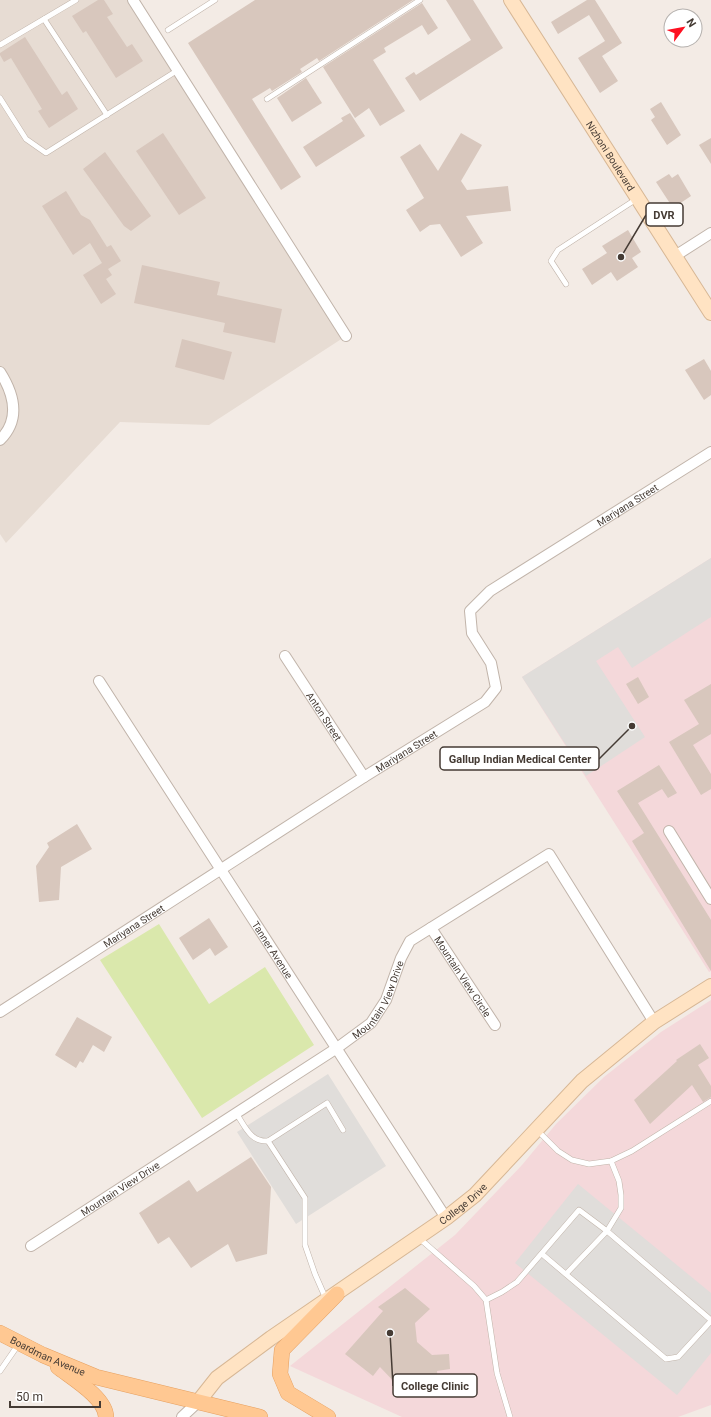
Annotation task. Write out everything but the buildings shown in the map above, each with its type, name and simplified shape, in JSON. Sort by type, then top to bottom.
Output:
[{"type":"main road","name":"Nizhoni Boulevard","points":[[511,0],[711,313]]},
{"type":"main road","name":"College Drive","points":[[198,1402],[217,1378],[271,1338],[446,1218],[474,1195],[582,1081],[654,1022],[711,986]]},
{"type":"main road","points":[[328,1417],[288,1393],[280,1374],[282,1350],[332,1297]]},
{"type":"main road","name":"Boardman Avenue","points":[[0,1332],[43,1355],[96,1377],[260,1417]]},
{"type":"main road","points":[[43,1355],[98,1398],[106,1412],[106,1417]]},
{"type":"street","points":[[133,0],[346,336]]},
{"type":"street","points":[[675,256],[711,233]]},
{"type":"street","points":[[0,372],[12,393],[14,412],[10,427],[0,440]]},
{"type":"street","name":"Mariyana Street","points":[[0,1012],[364,777],[484,702],[496,688],[491,663],[472,633],[470,611],[490,591],[711,452]]},
{"type":"street","name":"Anton Street","points":[[285,656],[364,777]]},
{"type":"street","name":"Tanner Avenue","points":[[99,681],[446,1218]]},
{"type":"street","points":[[669,831],[711,899]]},
{"type":"street","name":"Mountain View Drive","points":[[31,1246],[337,1048],[371,1022],[386,1000],[401,958],[410,941],[549,854],[654,1022]]},
{"type":"street","name":"Mountain View Circle","points":[[431,928],[495,1025]]},
{"type":"street","points":[[182,1417],[198,1402]]},
{"type":"lane","points":[[0,45],[76,0]]},
{"type":"lane","points":[[168,30],[215,0]]},
{"type":"lane","points":[[267,99],[420,0]]},
{"type":"lane","points":[[44,19],[107,115]]},
{"type":"lane","points":[[0,98],[26,139],[46,153],[178,70]]},
{"type":"lane","points":[[566,284],[552,261],[558,250],[638,198]]},
{"type":"lane","points":[[536,1129],[558,1151],[572,1160],[589,1164],[611,1161],[632,1151],[711,1101]]},
{"type":"lane","points":[[236,1113],[252,1137],[260,1141],[268,1140],[327,1103],[343,1130]]},
{"type":"lane","points":[[268,1140],[305,1198],[305,1245],[315,1274],[332,1297]]},
{"type":"lane","points":[[566,1274],[607,1231],[621,1208],[619,1181],[611,1161]]},
{"type":"lane","points":[[486,1300],[517,1282],[579,1210],[607,1231],[711,1320],[678,1357],[666,1359],[542,1254]]},
{"type":"lane","points":[[418,1237],[474,1286],[486,1300],[497,1373],[510,1417]]},
{"type":"lane","points":[[0,1371],[20,1342]]},
{"type":"shaded area","points":[[0,0],[133,0],[346,336],[209,425],[120,422],[6,543],[0,534]]},
{"type":"shaded area","points":[[711,558],[711,971],[709,972],[522,677]]},
{"type":"shaded area","points":[[711,558],[711,617],[632,668],[618,647],[596,661],[645,737],[586,776],[522,677]]},
{"type":"shaded area","points":[[711,1000],[711,1405],[678,1417],[402,1417],[290,1366],[455,1235],[522,1165],[556,1124],[604,1077],[661,1032]]},
{"type":"shaded area","points":[[328,1074],[386,1166],[296,1224],[237,1132]]},
{"type":"shaded area","points":[[578,1184],[711,1293],[711,1353],[677,1395],[515,1263]]},
{"type":"green space","points":[[159,924],[209,1004],[265,967],[314,1045],[202,1118],[100,960]]},
{"type":"place","name":"DVR","points":[[621,257]]},
{"type":"place","name":"Gallup Indian Medical Center","points":[[632,726]]},
{"type":"place","name":"College Clinic","points":[[390,1333]]}]
